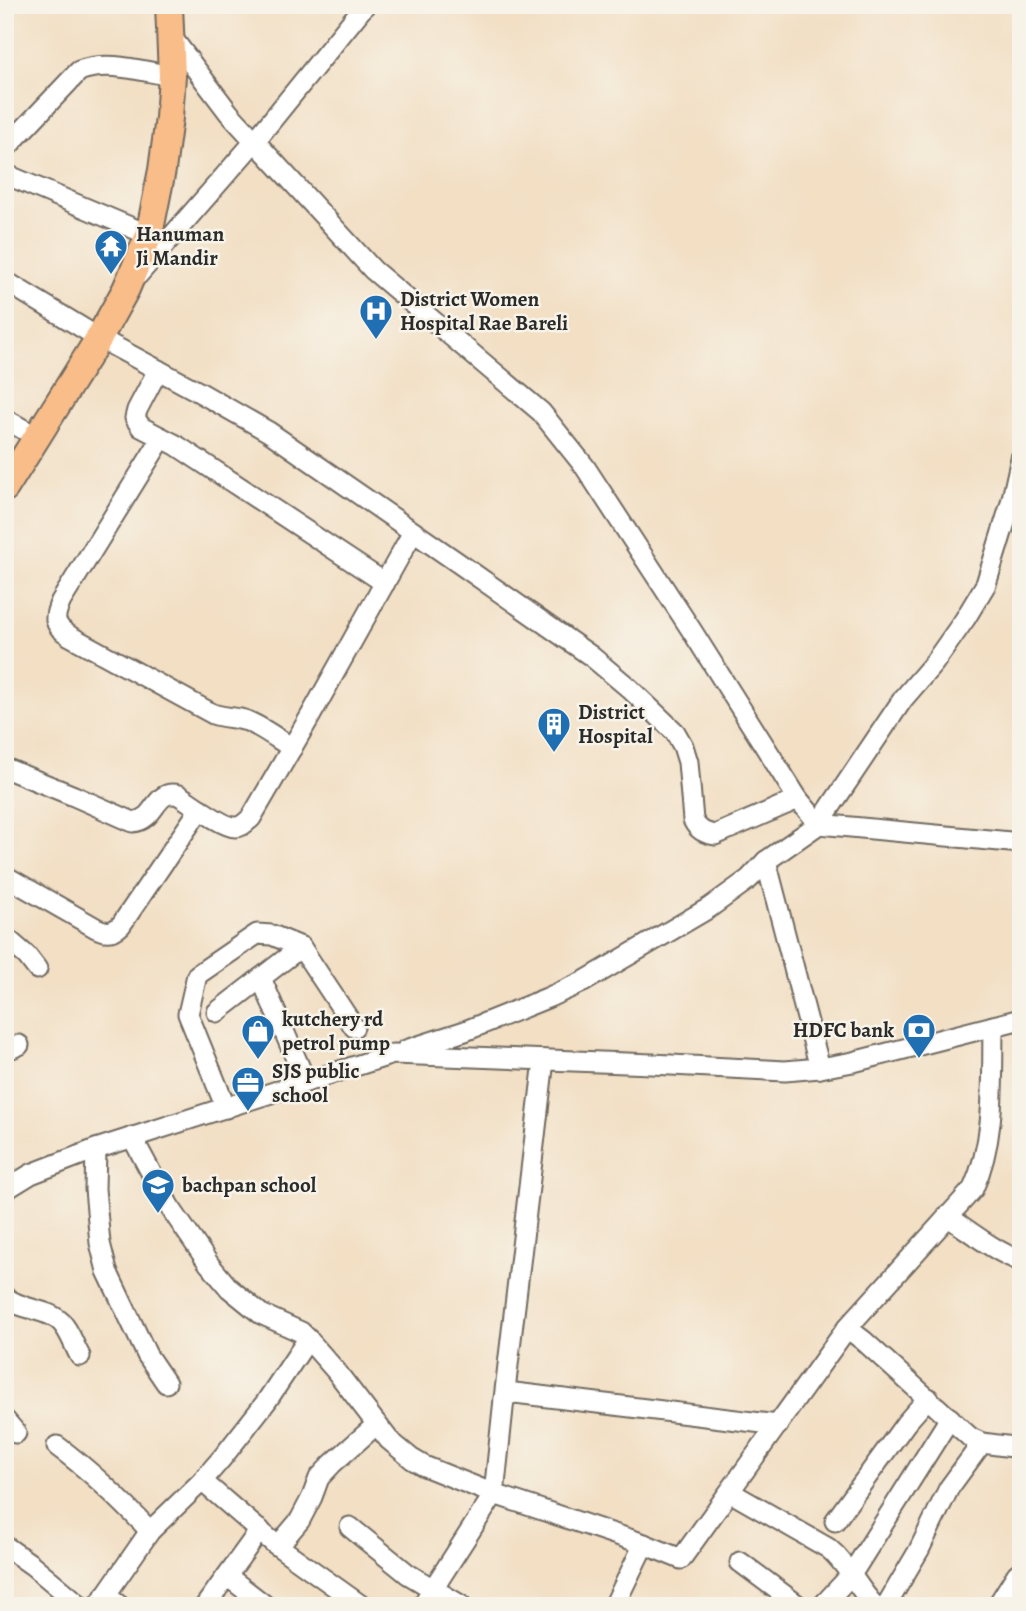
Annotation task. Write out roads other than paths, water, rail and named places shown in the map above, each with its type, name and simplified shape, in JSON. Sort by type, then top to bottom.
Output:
[{"type":"highway","points":[[5,488],[99,338],[126,289],[149,235],[169,118],[172,76],[169,5]]},
{"type":"street","points":[[126,289],[255,141],[365,5]]},
{"type":"street","points":[[170,35],[229,113],[373,270],[541,412],[585,467],[798,799],[819,824],[1021,843]]},
{"type":"street","points":[[5,149],[79,71],[104,65],[172,76]]},
{"type":"street","points":[[5,174],[149,235]]},
{"type":"street","points":[[5,281],[99,338],[269,432],[591,656],[675,732],[688,762],[693,820],[697,828],[705,834],[715,835],[798,799]]},
{"type":"street","points":[[158,370],[137,410],[135,418],[141,427],[241,487],[385,583]]},
{"type":"street","points":[[5,419],[37,437]]},
{"type":"street","points":[[162,438],[61,601],[56,621],[60,629],[213,714],[249,722],[292,748]]},
{"type":"street","points":[[9,1182],[132,1137],[465,1031],[583,982],[709,908],[749,879],[766,861],[819,824],[903,699],[965,619],[986,584],[1011,503],[1021,458]]},
{"type":"street","points":[[5,768],[132,822],[148,817],[165,794],[172,793],[226,826],[244,824],[292,748],[413,532]]},
{"type":"street","points":[[8,884],[103,932],[110,932],[121,925],[200,809]]},
{"type":"street","points":[[766,861],[820,1068]]},
{"type":"street","points":[[226,1108],[188,1014],[197,975],[257,934],[272,935],[301,947],[354,1027]]},
{"type":"street","points":[[5,937],[27,956],[37,969]]},
{"type":"street","points":[[217,1012],[301,947]]},
{"type":"street","points":[[261,978],[306,1082]]},
{"type":"street","points":[[393,1054],[785,1071],[853,1062],[1021,1019]]},
{"type":"street","points":[[132,1137],[169,1206],[229,1288],[261,1314],[301,1332],[336,1371],[389,1440],[412,1460],[494,1494],[645,1544],[681,1559],[847,1328],[972,1189],[985,1158],[990,1126],[993,1026]]},
{"type":"street","points":[[422,1606],[494,1494],[544,1060]]},
{"type":"street","points":[[96,1149],[95,1189],[100,1243],[107,1271],[147,1355],[166,1383]]},
{"type":"street","points":[[947,1216],[1002,1252],[1021,1261]]},
{"type":"street","points":[[5,1297],[19,1306],[54,1317],[61,1322],[80,1356]]},
{"type":"street","points":[[847,1328],[971,1438],[982,1443],[1021,1448]]},
{"type":"street","points":[[108,1602],[150,1531],[202,1481],[266,1402],[308,1339]]},
{"type":"street","points":[[504,1398],[515,1393],[778,1425]]},
{"type":"street","points":[[835,1521],[906,1423],[928,1398]]},
{"type":"street","points":[[822,1606],[851,1575],[950,1418]]},
{"type":"street","points":[[278,1546],[300,1520],[319,1478],[377,1424]]},
{"type":"street","points":[[886,1606],[919,1550],[949,1488],[982,1443]]},
{"type":"street","points":[[58,1446],[87,1468],[150,1531]]},
{"type":"street","points":[[202,1481],[278,1546],[362,1606]]},
{"type":"street","points":[[730,1492],[828,1548],[838,1557],[875,1606]]},
{"type":"street","points":[[350,1527],[408,1574],[462,1606]]},
{"type":"street","points":[[205,1606],[260,1530]]},
{"type":"street","points":[[614,1606],[645,1544]]},
{"type":"street","points":[[5,1546],[81,1606]]},
{"type":"street","points":[[740,1562],[799,1606]]},
{"type":"street","points":[[997,1606],[1021,1571]]},
{"type":"street","points":[[227,1576],[266,1606]]},
{"type":"place","name":"Hanuman Ji Mandir","points":[[111,276]]},
{"type":"place","name":"District Women Hospital Rae Bareli","points":[[376,341]]},
{"type":"place","name":"District Hospital","points":[[554,754]]},
{"type":"place","name":"HDFC bank","points":[[919,1060]]},
{"type":"place","name":"kutchery rd petrol pump","points":[[258,1061]]},
{"type":"place","name":"SJS public school","points":[[248,1113]]},
{"type":"place","name":"bachpan school","points":[[158,1215]]}]
